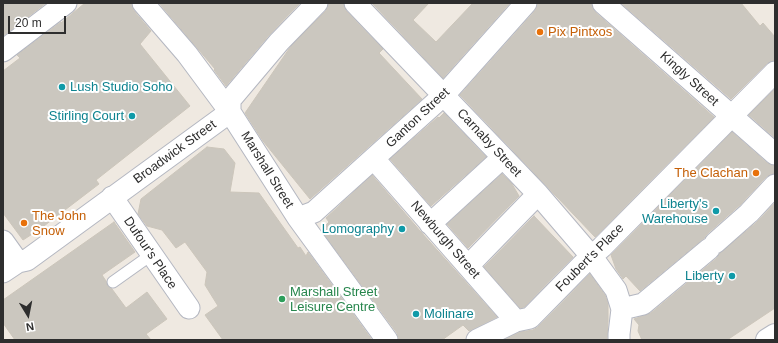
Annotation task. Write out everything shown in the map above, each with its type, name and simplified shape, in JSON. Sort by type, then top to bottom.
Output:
[{"type":"street","name":"Marshall Street","points":[[143,3],[187,54],[230,112],[298,218],[387,340]]},
{"type":"street","name":"Broadwick Street","points":[[10,267],[27,260],[230,112],[230,100],[279,42],[317,3]]},
{"type":"street","name":"Ganton Street","points":[[298,218],[314,212],[444,95],[526,3]]},
{"type":"street","name":"Kingly Street","points":[[603,3],[775,154]]},
{"type":"street","points":[[3,51],[62,4]]},
{"type":"street","name":"Carnaby Street","points":[[359,4],[502,158],[538,194],[592,256],[619,300]]},
{"type":"street","name":"Foubert's Place","points":[[477,340],[516,321],[530,318],[775,72]]},
{"type":"street","points":[[430,224],[502,158]]},
{"type":"street","name":"Newburgh Street","points":[[374,159],[516,321]]},
{"type":"street","points":[[619,340],[619,300],[643,304],[749,213],[775,185]]},
{"type":"street","points":[[468,266],[538,194]]},
{"type":"street","name":"Dufour's Place","points":[[112,197],[188,308]]},
{"type":"street","points":[[3,241],[10,267]]},
{"type":"street","points":[[767,340],[775,335]]},
{"type":"lane","points":[[113,282],[151,255]]},
{"type":"building","points":[[3,3],[46,3],[3,36]]},
{"type":"building","points":[[85,3],[131,3],[134,11],[151,31],[140,44],[190,106],[96,180],[99,184],[40,229],[23,240],[3,213],[3,71],[20,58],[17,55],[61,23]]},
{"type":"building","points":[[159,3],[300,3],[270,34],[226,86],[214,70],[215,69]]},
{"type":"building","points":[[329,3],[343,3],[346,11],[383,49],[379,53],[422,99],[310,199],[263,141],[245,113],[291,46],[326,11]]},
{"type":"building","points":[[372,3],[429,3],[413,20],[436,42],[473,3],[510,3],[443,78]]},
{"type":"building","points":[[538,3],[591,3],[595,12],[714,117],[595,237],[460,95],[535,11]]},
{"type":"building","points":[[621,3],[741,3],[760,26],[763,23],[775,37],[775,60],[766,64],[731,99]]},
{"type":"building","points":[[775,89],[775,138],[749,115]]},
{"type":"building","points":[[444,113],[486,157],[431,206],[390,159]]},
{"type":"building","points":[[732,132],[767,163],[775,166],[775,173],[766,177],[741,204],[704,238],[640,291],[626,276],[623,279],[616,269],[611,255]]},
{"type":"building","points":[[207,147],[224,149],[235,163],[230,192],[259,193],[298,248],[300,247],[306,256],[308,252],[372,340],[223,340],[205,315],[218,306],[205,285],[207,272],[185,242],[176,248],[162,230],[147,226],[138,214],[141,199]]},
{"type":"building","points":[[502,174],[512,184],[519,196],[468,248],[447,224]]},
{"type":"building","points":[[372,175],[497,317],[469,331],[463,325],[442,340],[399,340],[397,333],[321,230],[329,222],[326,218]]},
{"type":"building","name":"Liberty","points":[[775,203],[775,308],[727,340],[642,340],[638,331],[639,325],[634,319],[651,313],[717,258],[720,253],[757,222]]},
{"type":"building","points":[[534,216],[573,257],[524,307],[520,308],[484,267]]},
{"type":"building","points":[[114,222],[135,252],[102,275],[108,286],[126,308],[147,292],[167,319],[146,334],[151,340],[15,340],[3,323],[3,300]]},
{"type":"building","points":[[590,274],[605,295],[608,303],[607,340],[504,340],[520,332],[533,330],[538,327]]},
{"type":"place","name":"Pix Pintxos","points":[[540,32]]},
{"type":"place","name":"Lush Studio Soho","points":[[62,87]]},
{"type":"place","name":"Stirling Court","points":[[132,116]]},
{"type":"place","name":"The Clachan","points":[[756,173]]},
{"type":"place","name":"Liberty's Warehouse","points":[[716,211]]},
{"type":"place","name":"The John Snow","points":[[24,223]]},
{"type":"place","name":"Lomography","points":[[402,229]]},
{"type":"place","name":"Liberty","points":[[732,276]]},
{"type":"place","name":"Marshall Street Leisure Centre","points":[[282,299]]},
{"type":"place","name":"Molinare","points":[[416,314]]}]
